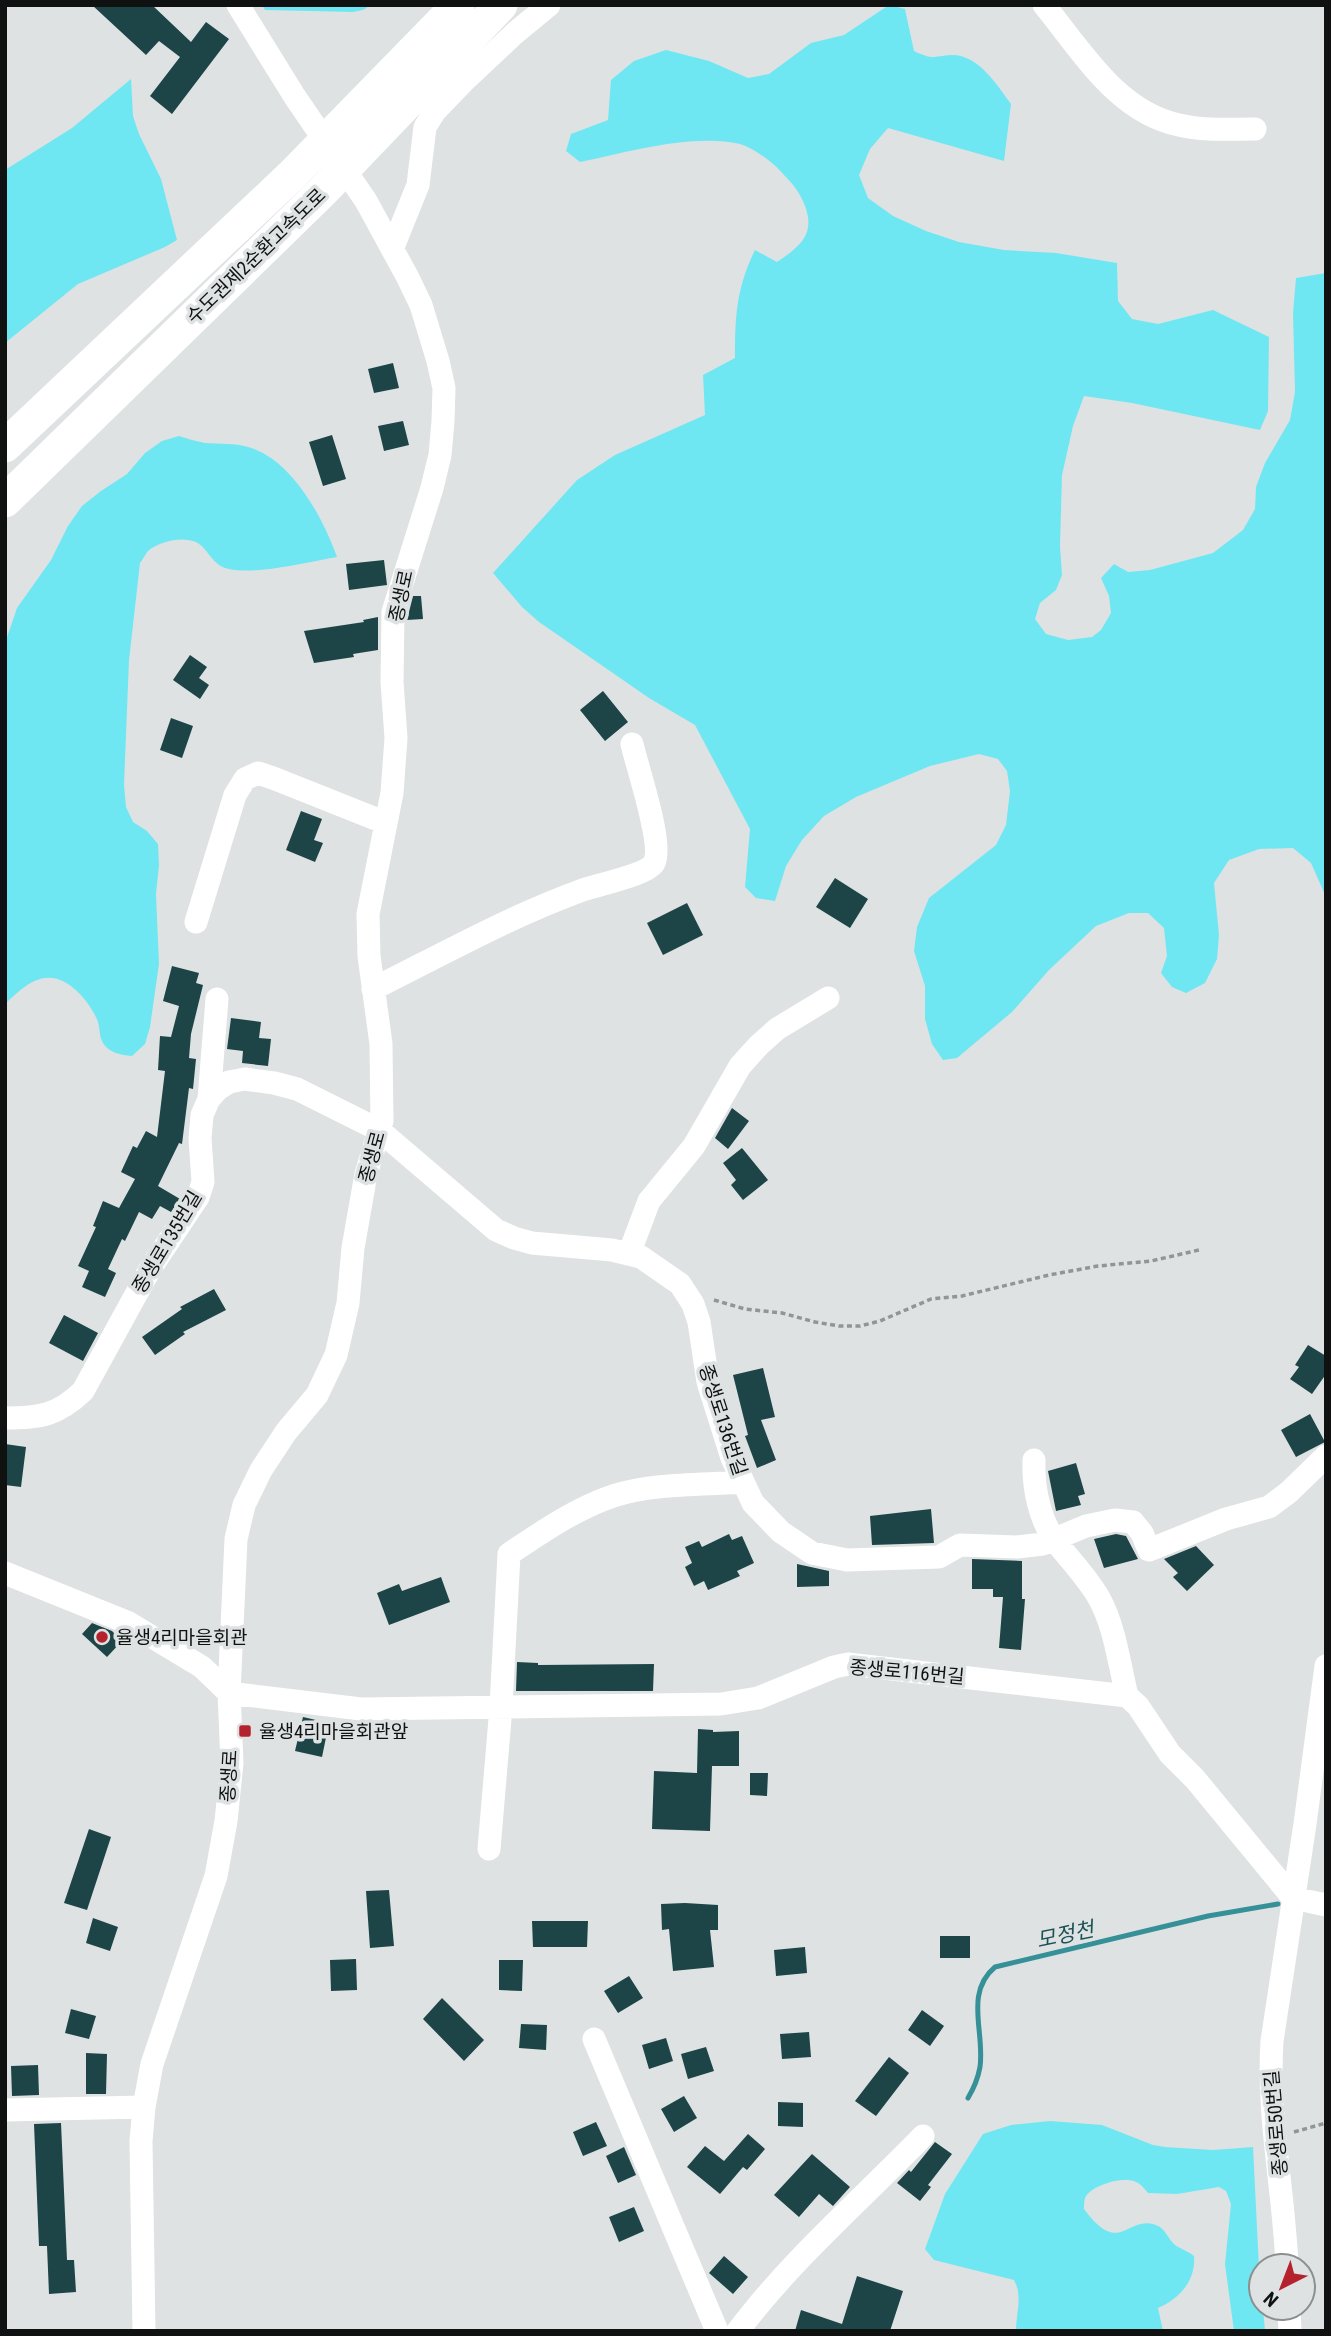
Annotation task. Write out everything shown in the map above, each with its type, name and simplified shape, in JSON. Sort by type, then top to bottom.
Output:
[{"type":"highway","name":"수도권제2순환고속도로","points":[[5,501],[322,192],[368,122],[458,5]]},
{"type":"highway","name":"수도권제2순환고속도로","points":[[5,446],[293,174],[368,122],[501,5]]},
{"type":"street","name":"종생로","points":[[144,2331],[141,2141],[144,2107],[152,2064],[216,1876],[226,1821],[232,1763],[229,1693],[236,1539],[244,1505],[261,1470],[286,1432],[317,1395],[336,1355],[348,1303],[353,1248],[366,1174],[382,1121],[381,1044],[369,956],[368,914],[392,793],[396,738],[393,612],[432,488],[440,455],[443,421],[444,388],[432,340],[421,305],[393,247],[366,201],[295,97],[239,5]]},
{"type":"street","points":[[393,247],[418,185],[425,127],[435,111],[515,33],[549,5]]},
{"type":"street","points":[[1044,5],[1114,91],[1136,108],[1177,125],[1207,130],[1255,129]]},
{"type":"street","points":[[373,989],[542,905],[644,872],[653,865],[657,854],[653,825],[632,744]]},
{"type":"street","points":[[196,922],[226,818],[245,779],[258,773],[265,775],[386,823]]},
{"type":"street","points":[[629,1254],[649,1201],[694,1146],[740,1066],[777,1029],[828,998]]},
{"type":"street","name":"종생로135번길","points":[[5,1418],[49,1415],[67,1406],[83,1391],[150,1269],[198,1196],[203,1182],[200,1138],[202,1115],[209,1099],[217,999]]},
{"type":"street","points":[[209,1099],[229,1082],[245,1079],[274,1083],[321,1100],[379,1130]]},
{"type":"street","name":"종생로136번길","points":[[379,1130],[496,1230],[532,1243],[612,1250],[641,1257],[680,1284],[693,1304],[699,1322],[708,1382],[732,1458],[753,1503],[781,1532],[812,1553],[847,1560],[939,1557],[960,1545],[1017,1547],[1043,1544],[1086,1526],[1115,1520],[1133,1522],[1142,1533],[1149,1550],[1226,1519],[1269,1507],[1289,1492],[1326,1456]]},
{"type":"street","points":[[1034,1460],[1033,1483],[1039,1506],[1054,1539],[1098,1596],[1107,1616],[1127,1696],[1138,1706],[1170,1754],[1195,1779],[1293,1898],[1326,1905]]},
{"type":"street","points":[[489,1849],[501,1707],[509,1554],[554,1525],[614,1496],[644,1489],[743,1482]]},
{"type":"street","points":[[5,1573],[129,1623],[202,1667],[229,1693]]},
{"type":"street","name":"종생로116번길","points":[[229,1693],[361,1709],[720,1704],[758,1698],[834,1667],[848,1664],[1127,1696]]},
{"type":"street","name":"종생로50번길","points":[[1286,2252],[1270,2076],[1272,2041],[1326,1666]]},
{"type":"street","points":[[594,2039],[717,2331]]},
{"type":"street","points":[[5,2110],[144,2107]]},
{"type":"street","points":[[738,2331],[758,2305],[824,2234],[923,2136]]},
{"type":"path","points":[[680,1284],[719,1303],[839,1326],[860,1326],[880,1321],[931,1299],[962,1296],[1086,1268],[1151,1261],[1199,1250]]},
{"type":"path","points":[[1275,2136],[1326,2123]]},
{"type":"shaded area","points":[[262,5],[371,5],[353,12],[265,10]]},
{"type":"shaded area","points":[[889,5],[905,9],[914,51],[930,57],[952,55],[971,60],[986,72],[1011,104],[1004,161],[888,128],[870,149],[859,175],[868,198],[893,216],[959,242],[1117,263],[1118,301],[1132,319],[1158,324],[1213,310],[1269,337],[1268,411],[1260,430],[1132,403],[1084,396],[1073,426],[1062,475],[1062,575],[1056,590],[1040,603],[1035,619],[1046,634],[1068,640],[1092,637],[1101,630],[1111,613],[1109,596],[1101,578],[1114,564],[1128,572],[1150,570],[1213,553],[1243,530],[1255,509],[1256,487],[1265,463],[1290,420],[1295,392],[1293,313],[1296,278],[1326,273],[1326,897],[1311,863],[1293,848],[1259,849],[1229,860],[1214,883],[1219,935],[1217,959],[1205,983],[1186,993],[1172,987],[1161,973],[1167,956],[1164,928],[1148,913],[1129,913],[1096,926],[1049,970],[1012,1012],[957,1058],[943,1060],[932,1044],[925,1019],[925,986],[914,951],[917,927],[929,898],[996,845],[1006,825],[1010,791],[1007,771],[998,759],[979,754],[930,766],[856,797],[824,816],[802,840],[786,866],[775,901],[756,898],[745,887],[750,829],[695,725],[649,698],[539,622],[522,607],[493,573],[577,480],[615,455],[705,415],[703,375],[735,358],[738,303],[755,250],[777,262],[792,251],[807,233],[808,216],[793,185],[770,161],[746,146],[722,141],[681,142],[580,162],[566,151],[571,134],[608,120],[611,80],[634,61],[666,50],[709,61],[748,78],[769,74],[811,43],[844,35]]},
{"type":"shaded area","points":[[131,79],[133,116],[161,179],[177,240],[78,284],[5,343],[5,170],[72,128]]},
{"type":"shaded area","points":[[179,436],[205,443],[248,447],[279,464],[304,492],[314,508],[337,557],[283,567],[229,569],[218,565],[196,542],[178,540],[154,547],[140,563],[129,660],[124,785],[126,807],[133,822],[147,831],[158,844],[156,894],[159,964],[150,1027],[145,1044],[132,1056],[116,1053],[103,1043],[98,1022],[90,1007],[78,992],[62,981],[46,978],[34,981],[5,1004],[5,643],[17,608],[51,560],[68,526],[82,506],[127,474],[145,453],[162,441]]},
{"type":"shaded area","points":[[1050,2121],[1102,2125],[1165,2147],[1213,2150],[1253,2147],[1258,2252],[1247,2252],[1247,2322],[1264,2322],[1265,2331],[1234,2331],[1225,2264],[1231,2204],[1226,2191],[1219,2187],[1177,2194],[1148,2193],[1138,2183],[1124,2180],[1108,2183],[1088,2193],[1084,2209],[1096,2223],[1106,2231],[1115,2233],[1146,2223],[1156,2225],[1175,2245],[1194,2256],[1192,2273],[1185,2288],[1173,2300],[1158,2308],[1163,2331],[1016,2331],[1019,2298],[1014,2280],[934,2260],[925,2249],[945,2194],[983,2134],[1011,2125]]},
{"type":"building","points":[[92,5],[152,5],[191,42],[206,22],[229,39],[172,114],[150,96],[180,57],[159,41],[146,55]]},
{"type":"building","points":[[393,363],[399,388],[374,393],[368,369]]},
{"type":"building","points":[[403,421],[409,445],[384,451],[378,426]]},
{"type":"building","points":[[332,435],[346,479],[323,486],[309,442]]},
{"type":"building","points":[[384,560],[387,585],[349,590],[346,564]]},
{"type":"building","points":[[413,596],[421,596],[423,619],[407,620]]},
{"type":"building","points":[[378,617],[378,650],[314,663],[304,631],[364,622],[363,620]]},
{"type":"building","points":[[190,655],[207,667],[199,678],[209,685],[200,699],[173,680]]},
{"type":"building","points":[[603,691],[628,722],[605,741],[580,710]]},
{"type":"building","points":[[171,718],[193,726],[182,758],[160,750]]},
{"type":"building","points":[[301,811],[322,819],[314,840],[323,843],[315,862],[286,850]]},
{"type":"building","points":[[835,878],[868,899],[850,928],[816,907]]},
{"type":"building","points":[[687,903],[703,935],[663,955],[647,923]]},
{"type":"building","points":[[172,966],[199,973],[196,983],[203,985],[191,1034],[189,1058],[196,1059],[193,1089],[189,1088],[182,1144],[179,1143],[158,1186],[180,1199],[171,1212],[160,1206],[152,1219],[139,1212],[108,1269],[116,1273],[105,1297],[82,1287],[89,1271],[78,1266],[96,1227],[93,1226],[103,1201],[119,1208],[135,1179],[121,1172],[133,1146],[137,1148],[146,1131],[157,1137],[165,1071],[158,1070],[160,1036],[171,1037],[179,1006],[163,1001]]},
{"type":"building","points":[[231,1018],[261,1022],[259,1038],[271,1039],[268,1066],[242,1063],[243,1051],[227,1049]]},
{"type":"building","points":[[732,1108],[749,1121],[728,1149],[715,1138]]},
{"type":"building","points":[[742,1148],[768,1180],[743,1200],[731,1185],[736,1180],[723,1163]]},
{"type":"building","points":[[214,1289],[226,1310],[183,1332],[185,1334],[155,1355],[142,1337],[182,1309],[180,1307]]},
{"type":"building","points":[[64,1315],[98,1333],[83,1361],[49,1343]]},
{"type":"building","points":[[1308,1345],[1326,1356],[1326,1374],[1312,1394],[1290,1379],[1299,1367],[1295,1365]]},
{"type":"building","points":[[763,1368],[775,1417],[761,1420],[776,1460],[757,1468],[745,1436],[748,1435],[733,1375]]},
{"type":"building","points":[[1310,1414],[1325,1442],[1296,1457],[1281,1430]]},
{"type":"building","points":[[5,1444],[26,1447],[21,1487],[5,1485]]},
{"type":"building","points":[[1076,1463],[1085,1494],[1078,1496],[1081,1505],[1056,1511],[1048,1471]]},
{"type":"building","points":[[931,1509],[934,1543],[872,1545],[870,1516]]},
{"type":"building","points":[[729,1534],[732,1540],[742,1536],[754,1563],[737,1571],[740,1576],[708,1590],[704,1581],[694,1586],[685,1567],[692,1563],[685,1547],[699,1541],[702,1547]]},
{"type":"building","points":[[1116,1534],[1126,1536],[1138,1559],[1104,1568],[1094,1539]]},
{"type":"building","points":[[1196,1546],[1214,1565],[1187,1591],[1173,1577],[1178,1573],[1164,1559]]},
{"type":"building","points":[[972,1559],[1022,1561],[1022,1599],[1025,1599],[1021,1650],[999,1648],[1003,1597],[993,1597],[993,1589],[972,1589]]},
{"type":"building","points":[[797,1564],[829,1571],[829,1586],[797,1587]]},
{"type":"building","points":[[441,1577],[450,1602],[389,1625],[377,1593],[399,1584],[402,1591]]},
{"type":"building","name":"율생4리마을회관","points":[[92,1623],[112,1631],[122,1641],[107,1657],[82,1634]]},
{"type":"building","points":[[517,1662],[538,1665],[654,1664],[653,1691],[516,1691]]},
{"type":"building","points":[[303,1717],[329,1723],[322,1757],[295,1751]]},
{"type":"building","points":[[698,1729],[713,1732],[739,1731],[739,1766],[712,1766],[710,1831],[652,1829],[654,1771],[697,1773]]},
{"type":"building","points":[[750,1773],[768,1773],[767,1796],[750,1795]]},
{"type":"building","points":[[89,1829],[111,1837],[87,1910],[64,1903]]},
{"type":"building","points":[[389,1890],[394,1946],[370,1948],[366,1891]]},
{"type":"building","points":[[661,1904],[718,1905],[718,1930],[710,1930],[714,1967],[673,1971],[669,1929],[662,1930]]},
{"type":"building","points":[[93,1918],[118,1927],[110,1951],[86,1943]]},
{"type":"building","points":[[532,1921],[588,1921],[587,1947],[533,1947]]},
{"type":"building","points":[[940,1936],[970,1936],[970,1958],[940,1958]]},
{"type":"building","points":[[805,1947],[807,1973],[776,1976],[774,1950]]},
{"type":"building","points":[[356,1959],[357,1990],[331,1991],[330,1960]]},
{"type":"building","points":[[499,1960],[523,1960],[522,1991],[499,1990]]},
{"type":"building","points":[[629,1976],[643,1998],[618,2013],[604,1991]]},
{"type":"building","points":[[442,1998],[484,2040],[464,2061],[423,2019]]},
{"type":"building","points":[[71,2009],[96,2016],[89,2039],[65,2033]]},
{"type":"building","points":[[922,2010],[944,2026],[930,2046],[908,2030]]},
{"type":"building","points":[[521,2024],[547,2025],[546,2050],[519,2048]]},
{"type":"building","points":[[809,2032],[811,2057],[782,2059],[780,2034]]},
{"type":"building","points":[[666,2038],[673,2061],[649,2069],[642,2045]]},
{"type":"building","points":[[706,2047],[714,2071],[688,2079],[681,2054]]},
{"type":"building","points":[[86,2053],[107,2054],[106,2094],[86,2094]]},
{"type":"building","points":[[889,2057],[909,2073],[876,2116],[855,2101]]},
{"type":"building","points":[[38,2065],[39,2095],[12,2096],[11,2066]]},
{"type":"building","points":[[684,2096],[697,2118],[674,2132],[661,2109]]},
{"type":"building","points":[[778,2102],[803,2103],[803,2127],[778,2126]]},
{"type":"building","points":[[596,2122],[607,2146],[583,2156],[573,2132]]},
{"type":"building","points":[[61,2123],[67,2260],[74,2260],[76,2292],[49,2294],[47,2246],[39,2246],[34,2124]]},
{"type":"building","points":[[748,2134],[765,2149],[747,2170],[743,2167],[720,2194],[687,2167],[705,2146],[724,2161]]},
{"type":"building","points":[[935,2142],[952,2154],[928,2185],[931,2187],[920,2201],[897,2183],[909,2170],[911,2172]]},
{"type":"building","points":[[624,2147],[636,2175],[618,2183],[606,2156]]},
{"type":"building","points":[[812,2154],[850,2187],[833,2206],[819,2194],[799,2217],[774,2195]]},
{"type":"building","points":[[634,2207],[644,2231],[619,2242],[609,2217]]},
{"type":"building","points":[[724,2256],[748,2277],[733,2294],[709,2273]]},
{"type":"building","points":[[857,2276],[903,2291],[890,2331],[795,2331],[801,2310],[842,2324]]},
{"type":"waterway","name":"모정천","points":[[968,2098],[980,2067],[980,1989],[995,1967],[1208,1916],[1278,1904]]},
{"type":"place","name":"율생4리마을회관","points":[[102,1637]]},
{"type":"place","name":"율생4리마을회관앞","points":[[245,1731]]}]
